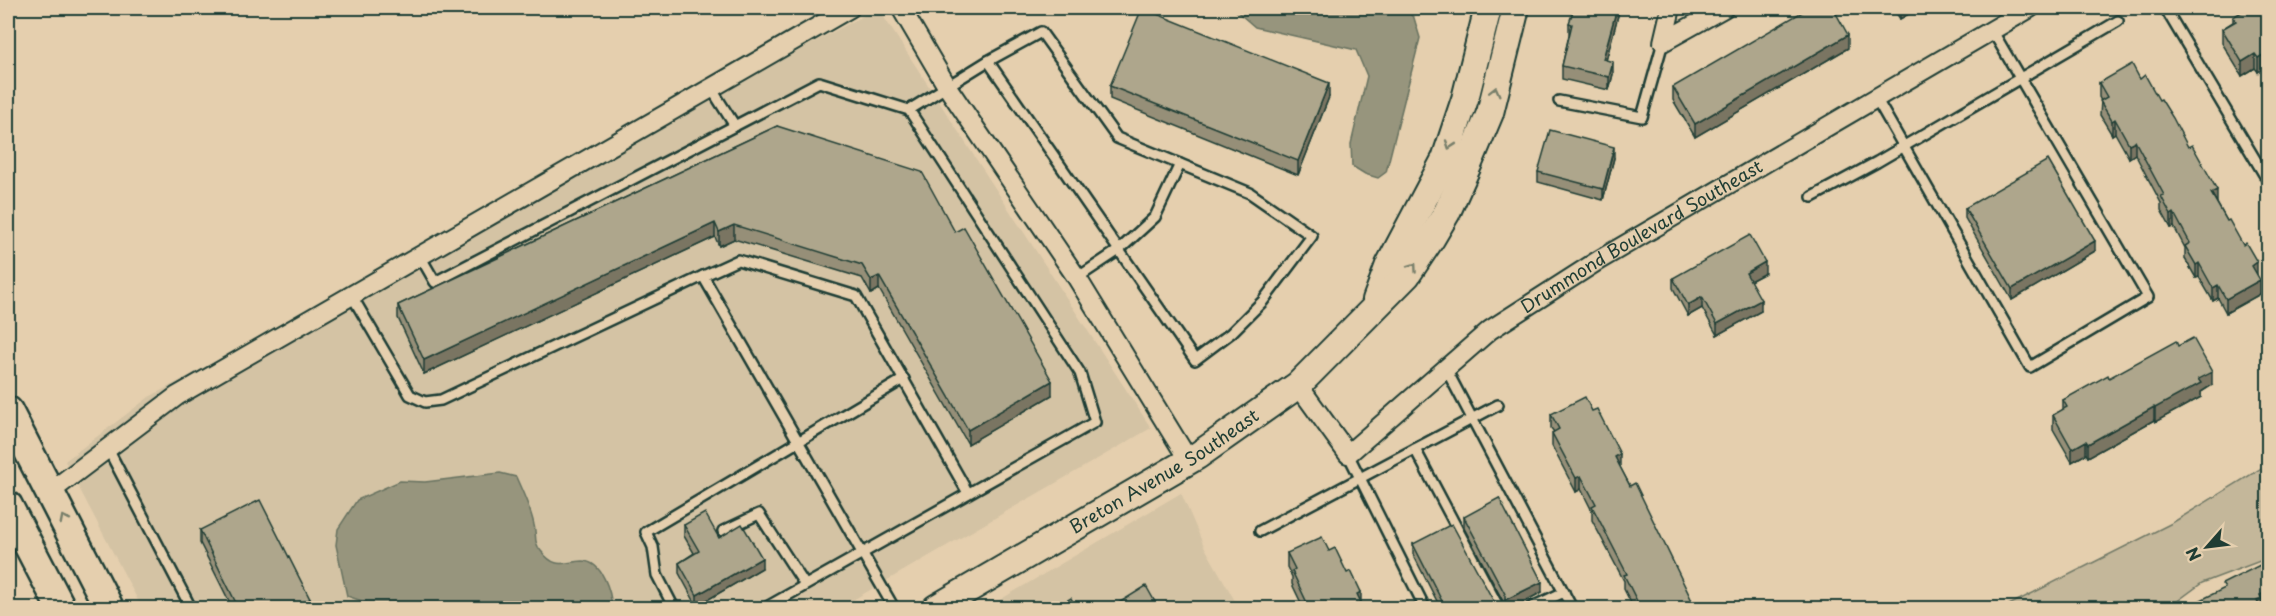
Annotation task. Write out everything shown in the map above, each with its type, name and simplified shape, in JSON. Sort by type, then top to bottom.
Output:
[{"type":"main road","name":"Breton Avenue Southeast","points":[[1372,309],[1389,265],[1445,159],[1465,99],[1488,8]]},
{"type":"main road","name":"Breton Avenue Southeast","points":[[936,609],[1189,461],[1298,385],[1407,274],[1447,212],[1490,113],[1516,8]]},
{"type":"main road","points":[[8,411],[110,609]]},
{"type":"main road","points":[[8,486],[31,498],[50,492]]},
{"type":"main road","points":[[8,506],[61,609]]},
{"type":"main road","points":[[31,552],[46,547],[60,552],[90,571]]},
{"type":"street","points":[[50,492],[177,396],[850,8]]},
{"type":"street","points":[[901,8],[948,88],[1077,278],[1189,461]]},
{"type":"street","points":[[1663,42],[1671,8]]},
{"type":"street","points":[[1663,42],[1724,8]]},
{"type":"street","name":"Drummond Boulevard Southeast","points":[[1348,454],[1490,330],[1599,260],[2030,8]]},
{"type":"street","points":[[1298,385],[1322,415],[1348,454]]},
{"type":"lane","points":[[2165,8],[2268,181]]},
{"type":"lane","points":[[1812,197],[2118,21]]},
{"type":"lane","points":[[1876,98],[2030,367],[2148,297],[1992,30]]},
{"type":"lane","points":[[909,110],[948,88],[988,61],[1041,32],[1117,138],[1250,193],[1312,236],[1263,301],[1231,333],[1195,360],[988,61]]},
{"type":"lane","points":[[1559,101],[1642,117],[1663,42]]},
{"type":"lane","points":[[420,256],[435,282],[819,82],[909,110],[1080,373],[1095,422],[765,609]]},
{"type":"lane","points":[[711,88],[735,126]]},
{"type":"lane","points":[[1077,278],[1119,250],[1155,217],[1179,164]]},
{"type":"lane","points":[[352,296],[410,395],[425,402],[441,400],[738,260],[856,296],[968,493]]},
{"type":"lane","points":[[703,276],[894,609]]},
{"type":"lane","points":[[1446,369],[1572,609]]},
{"type":"lane","points":[[674,609],[657,575],[653,547],[646,532],[904,379]]},
{"type":"lane","points":[[1260,531],[1498,405]]},
{"type":"lane","points":[[108,449],[191,609]]},
{"type":"lane","points":[[1415,449],[1499,609]]},
{"type":"lane","points":[[1348,454],[1425,609]]},
{"type":"lane","points":[[723,531],[759,514],[805,585]]},
{"type":"lane","points":[[1530,609],[1564,592]]},
{"type":"shaded area","points":[[878,8],[1151,428],[839,608],[142,608],[65,461],[149,397]]},
{"type":"shaded area","points":[[1233,8],[1404,8],[1414,18],[1420,38],[1386,172],[1378,178],[1365,174],[1352,166],[1351,144],[1367,76],[1356,50],[1255,27]]},
{"type":"shaded area","points":[[2268,464],[2268,558],[2202,583],[2168,608],[2003,608],[2172,523]]},
{"type":"shaded area","points":[[500,473],[516,477],[531,513],[536,542],[541,551],[556,563],[582,561],[595,566],[608,587],[612,608],[375,608],[368,603],[347,596],[336,545],[338,529],[357,500],[400,481],[425,482]]},
{"type":"shaded area","points":[[1181,493],[1204,546],[1239,608],[986,608]]},
{"type":"building","points":[[1142,8],[1329,83],[1298,161],[1110,86]]},
{"type":"building","points":[[1574,8],[1617,8],[1603,59],[1613,62],[1609,77],[1562,66],[1572,24],[1569,23]]},
{"type":"building","points":[[1809,8],[1833,8],[1848,35],[1695,124],[1673,87]]},
{"type":"building","points":[[2248,8],[2268,8],[2268,52],[2258,58],[2255,54],[2242,62],[2222,29],[2236,21],[2233,17]]},
{"type":"building","points":[[2132,64],[2140,79],[2145,75],[2159,100],[2161,99],[2173,118],[2188,147],[2192,145],[2217,190],[2211,193],[2243,245],[2246,243],[2257,262],[2252,266],[2260,280],[2226,299],[2218,285],[2213,288],[2199,263],[2196,265],[2185,246],[2190,243],[2174,213],[2171,215],[2161,196],[2164,195],[2135,141],[2129,144],[2115,119],[2112,121],[2100,101],[2107,97],[2099,83]]},
{"type":"building","points":[[777,126],[922,172],[955,232],[964,227],[1052,381],[968,430],[879,276],[871,280],[862,265],[734,225],[719,232],[715,223],[424,360],[398,305]]},
{"type":"building","points":[[1550,130],[1614,147],[1603,189],[1538,172]]},
{"type":"building","points":[[2048,160],[2095,241],[2012,289],[1965,208]]},
{"type":"building","points":[[1750,235],[1765,262],[1746,273],[1761,300],[1717,324],[1702,297],[1688,305],[1673,278]]},
{"type":"building","points":[[2193,338],[2212,372],[2198,379],[2201,383],[2088,444],[2086,441],[2072,449],[2053,415],[2067,407],[2063,400],[2176,341],[2178,346]]},
{"type":"building","points":[[1585,397],[1592,411],[1597,409],[1620,454],[1615,457],[1630,486],[1635,483],[1696,609],[1641,609],[1624,575],[1627,574],[1592,506],[1596,504],[1581,476],[1576,478],[1552,433],[1559,429],[1551,414]]},
{"type":"building","points":[[1499,498],[1542,582],[1505,600],[1505,594],[1464,517]]},
{"type":"building","points":[[260,500],[310,599],[291,609],[239,609],[200,530]]},
{"type":"building","points":[[705,513],[719,538],[742,524],[762,558],[697,595],[679,563],[699,551],[684,525]]},
{"type":"building","points":[[1452,524],[1493,600],[1498,604],[1490,609],[1446,609],[1413,544]]},
{"type":"building","points":[[1322,537],[1329,551],[1335,548],[1347,573],[1351,571],[1361,592],[1357,594],[1364,609],[1310,609],[1292,571],[1295,569],[1287,553]]},
{"type":"building","points":[[2262,564],[2268,576],[2268,591],[2260,595],[2262,599],[2257,601],[2261,609],[2183,609],[2225,588],[2222,584]]},
{"type":"building","points":[[1146,586],[1159,609],[1109,609]]},
{"type":"building","points":[[1071,598],[1077,609],[1053,609]]}]
